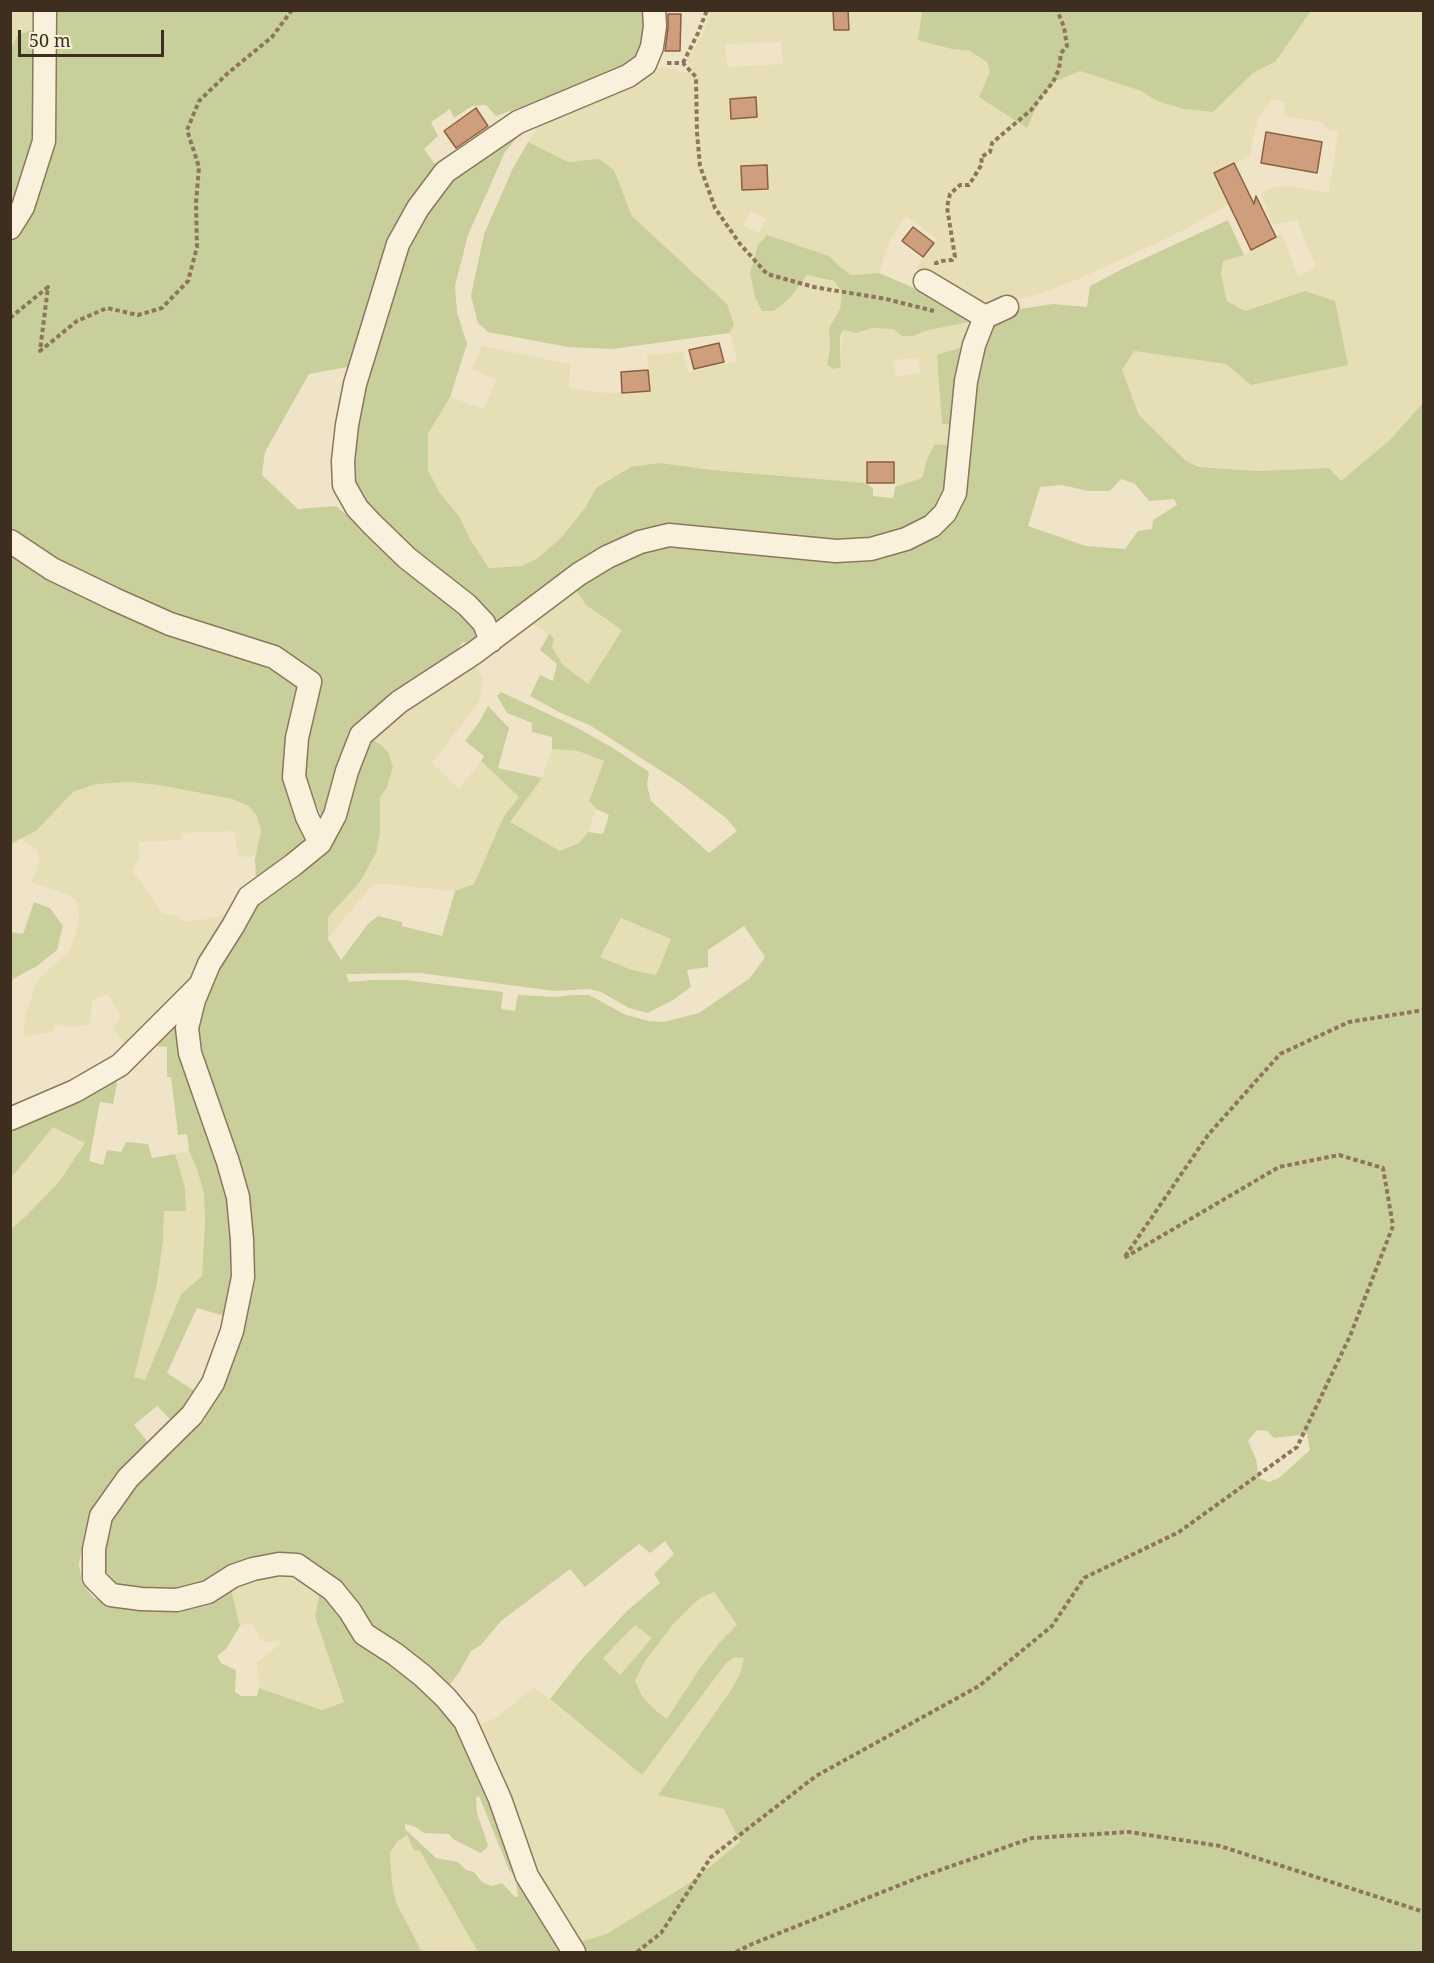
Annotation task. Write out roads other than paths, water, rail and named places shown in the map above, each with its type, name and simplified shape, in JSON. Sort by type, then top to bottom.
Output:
[{"type":"street","points":[[10,228],[23,207],[44,141],[45,10]]},
{"type":"street","points":[[491,640],[484,623],[467,605],[407,558],[379,531],[357,508],[344,485],[346,434],[355,384],[398,243],[418,208],[445,172],[518,122],[628,76],[645,64],[652,47],[655,26],[654,10]]},
{"type":"street","points":[[934,277],[986,316]]},
{"type":"street","points":[[574,1953],[527,1876],[500,1799],[465,1721],[446,1698],[423,1676],[364,1634],[350,1611],[333,1590],[297,1565],[279,1564],[232,1576],[208,1592],[177,1600],[111,1595],[94,1578],[94,1549],[101,1516],[128,1478],[192,1415],[213,1383],[232,1331],[243,1277],[238,1197],[190,1053],[187,1028],[209,964],[249,897],[320,843],[335,815],[347,771],[361,735],[399,702],[491,640],[579,574],[607,557],[639,542],[669,536],[768,546],[848,550],[871,549],[906,539],[932,526],[945,513],[954,493],[966,381],[974,345],[986,316],[1007,306]]},
{"type":"street","points":[[10,541],[52,569],[114,599],[170,624],[274,657],[310,682],[297,738],[294,777],[307,817],[320,843]]},
{"type":"street","points":[[10,1119],[75,1091],[120,1065],[201,984]]}]
